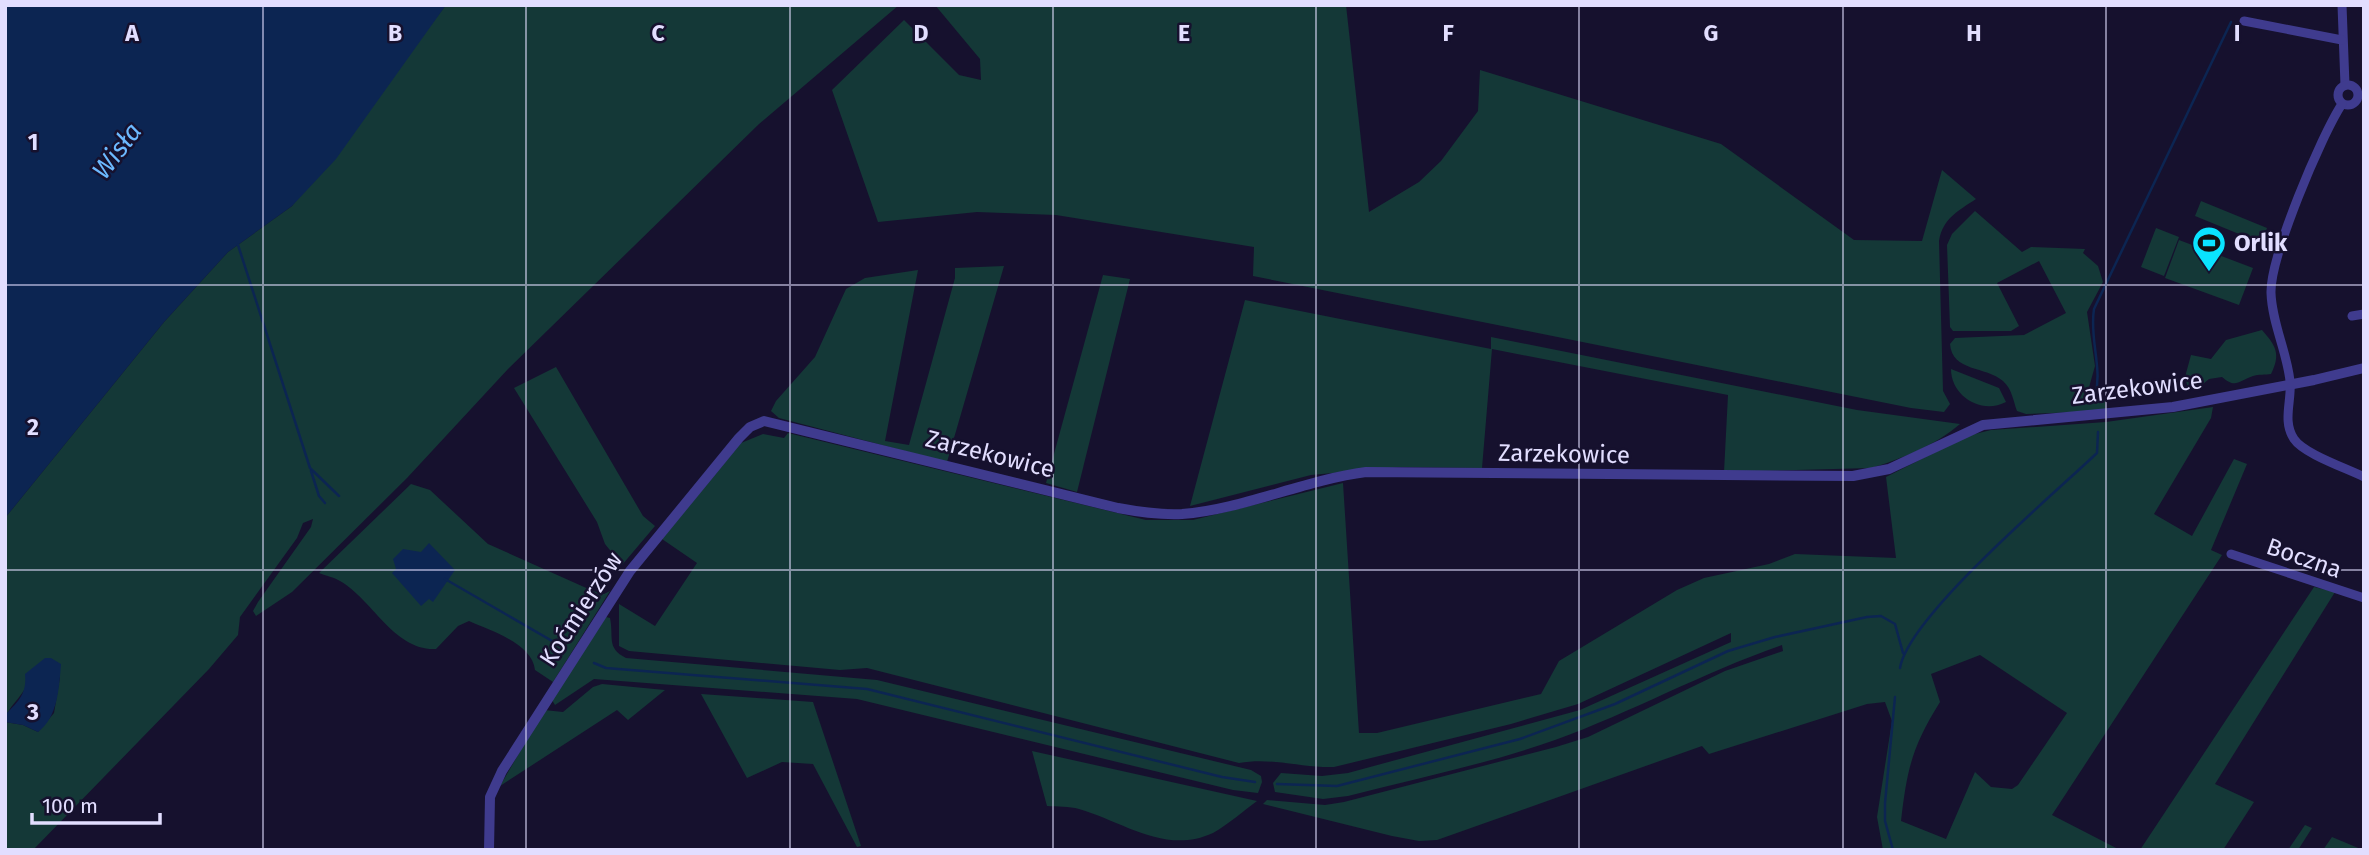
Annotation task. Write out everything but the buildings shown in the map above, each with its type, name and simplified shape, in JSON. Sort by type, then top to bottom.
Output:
[{"type":"street","points":[[2342,5],[2345,85],[2337,94],[2343,104]]},
{"type":"street","points":[[2244,21],[2342,40]]},
{"type":"street","points":[[2343,104],[2354,103],[2361,95],[2353,86],[2345,85]]},
{"type":"street","points":[[2343,104],[2322,141],[2273,270],[2273,310],[2285,348],[2290,385],[2288,421],[2298,444],[2364,477]]},
{"type":"street","points":[[2352,316],[2364,313]]},
{"type":"street","name":"Zarzekowice","points":[[764,421],[1118,508],[1144,513],[1183,514],[1317,480],[1366,472],[1853,476],[1889,469],[1983,425],[2128,414],[2290,385],[2364,368]]},
{"type":"street","name":"Koćmierzów","points":[[489,850],[490,797],[509,760],[636,563],[739,438],[750,427],[764,421]]},
{"type":"street","name":"Boczna","points":[[2231,554],[2364,598]]},
{"type":"green space","points":[[446,5],[899,5],[759,124],[508,369],[407,478],[292,592],[256,616],[253,611],[258,602],[311,527],[313,519],[303,523],[297,538],[240,617],[238,635],[209,669],[33,850],[5,850],[5,722],[23,725],[38,732],[54,713],[60,677],[26,687],[5,719],[5,518],[164,322],[228,252],[292,206]]},
{"type":"green space","points":[[935,5],[1346,5],[1369,212],[1419,182],[1441,161],[1478,111],[1480,70],[1721,144],[1854,240],[1922,241],[1942,170],[1976,199],[1957,211],[1948,221],[1939,241],[1943,391],[1950,404],[1944,412],[1911,408],[1253,276],[1254,247],[1056,215],[977,212],[878,222],[832,90],[904,20],[959,75],[981,80],[980,59]]},
{"type":"green space","points":[[2201,201],[2267,228],[2261,243],[2195,216]]},
{"type":"green space","points":[[1975,211],[2022,252],[2031,247],[2085,249],[2083,253],[2098,266],[2103,282],[2087,312],[2095,366],[2086,398],[2104,397],[2106,411],[2026,414],[2017,411],[2010,391],[2003,381],[1963,364],[1952,353],[1950,344],[1955,338],[2024,335],[2066,313],[2039,261],[1997,283],[2019,326],[2011,331],[1953,331],[1950,327],[1947,245],[1952,234]]},
{"type":"green space","points":[[2156,228],[2179,237],[2164,276],[2141,267]]},
{"type":"green space","name":"Orlik","points":[[2179,240],[2253,268],[2239,305],[2165,278]]},
{"type":"green space","points":[[1004,266],[947,462],[779,418],[771,411],[776,401],[815,357],[846,289],[865,278],[918,270],[885,441],[909,445],[955,278],[955,268]]},
{"type":"green space","points":[[1103,275],[1130,279],[1077,492],[1046,483]]},
{"type":"green space","points":[[1245,300],[1491,349],[1491,337],[1857,410],[1960,424],[1918,450],[1871,468],[1724,472],[1728,395],[1492,349],[1482,468],[1399,467],[1311,475],[1190,506]]},
{"type":"green space","points":[[2262,330],[2276,350],[2276,361],[2271,374],[2255,375],[2237,383],[2231,383],[2222,377],[2209,379],[2196,390],[2188,388],[2185,377],[2191,355],[2211,359],[2226,340]]},
{"type":"green space","points":[[556,367],[643,516],[655,526],[622,565],[605,544],[597,522],[514,388]]},
{"type":"green space","points":[[1951,369],[1999,388],[2006,402],[1987,406],[1969,400],[1956,387]]},
{"type":"green space","points":[[2213,407],[2211,418],[2154,514],[2192,536],[2234,459],[2247,464],[2211,550],[2222,555],[2052,815],[2120,850],[1883,850],[1877,817],[1892,721],[1885,702],[1867,704],[1709,754],[1702,746],[1437,840],[1419,841],[1392,836],[1263,804],[1267,800],[1325,805],[1344,802],[1556,747],[1588,737],[1725,671],[1783,651],[1782,645],[1724,667],[1584,729],[1478,764],[1348,796],[1323,799],[1275,792],[1273,783],[1281,773],[1322,776],[1348,773],[1580,710],[1731,642],[1731,633],[1578,704],[1511,724],[1334,767],[1263,761],[1239,763],[867,668],[840,670],[629,651],[619,646],[619,604],[655,626],[697,563],[662,539],[741,443],[763,434],[784,438],[788,433],[1146,520],[1193,520],[1343,483],[1359,733],[1377,733],[1541,694],[1559,661],[1677,590],[1704,578],[1769,564],[1795,554],[1896,558],[1886,477],[1967,436],[1991,430],[2106,422]],"holes":[[[1980,655],[2067,713],[2018,785],[2012,789],[1991,787],[1975,772],[1946,839],[1901,821],[1912,759],[1940,702],[1931,674]]]},
{"type":"green space","points":[[411,484],[430,490],[488,544],[593,591],[604,594],[610,591],[553,682],[535,670],[527,652],[519,645],[469,621],[458,626],[436,649],[408,642],[352,589],[319,573]]},
{"type":"green space","points":[[2314,587],[2335,592],[2215,784],[2254,802],[2223,850],[2140,850]]},
{"type":"green space","points":[[606,617],[610,618],[613,646],[626,658],[877,680],[1251,770],[1261,776],[1262,782],[1258,793],[1233,790],[857,699],[594,679],[555,705],[552,700]]},
{"type":"green space","points":[[602,684],[665,690],[628,720],[617,710],[500,786],[544,710],[563,712],[593,687]]},
{"type":"green space","points":[[701,694],[813,702],[861,846],[857,847],[813,764],[782,762],[747,778]]},
{"type":"green space","points":[[1032,751],[1257,801],[1213,833],[1195,839],[1161,839],[1079,809],[1047,806]]},
{"type":"green space","points":[[2305,825],[2312,828],[2298,850],[2288,850]]},
{"type":"green space","points":[[2332,837],[2363,850],[2323,850]]},
{"type":"water","name":"Wisła","points":[[5,5],[446,5],[336,159],[292,206],[228,252],[164,322],[5,518]]},
{"type":"water","points":[[429,543],[455,570],[433,602],[429,599],[421,606],[392,573],[396,569],[393,559],[403,549],[421,552]]},
{"type":"water","points":[[45,658],[51,658],[61,664],[54,710],[45,726],[38,732],[23,725],[5,722],[6,714],[23,692],[25,674]]},
{"type":"waterway","points":[[2095,397],[2098,375],[2093,331],[2094,309],[2231,22]]},
{"type":"waterway","points":[[238,245],[310,468],[339,496]]},
{"type":"waterway","points":[[1900,668],[1909,646],[1955,588],[2097,453],[2098,432]]},
{"type":"waterway","points":[[311,471],[319,496],[325,503]]},
{"type":"waterway","points":[[445,579],[566,649]]},
{"type":"waterway","points":[[1277,784],[1337,786],[1520,739],[1615,704],[1728,651],[1775,637],[1867,617],[1881,616],[1895,624],[1903,653]]},
{"type":"waterway","points":[[594,663],[606,668],[867,689],[1222,777],[1255,782]]},
{"type":"waterway","points":[[1893,850],[1885,821],[1885,803],[1895,697]]},
{"type":"place","name":"Orlik","points":[[2209,273]]}]
